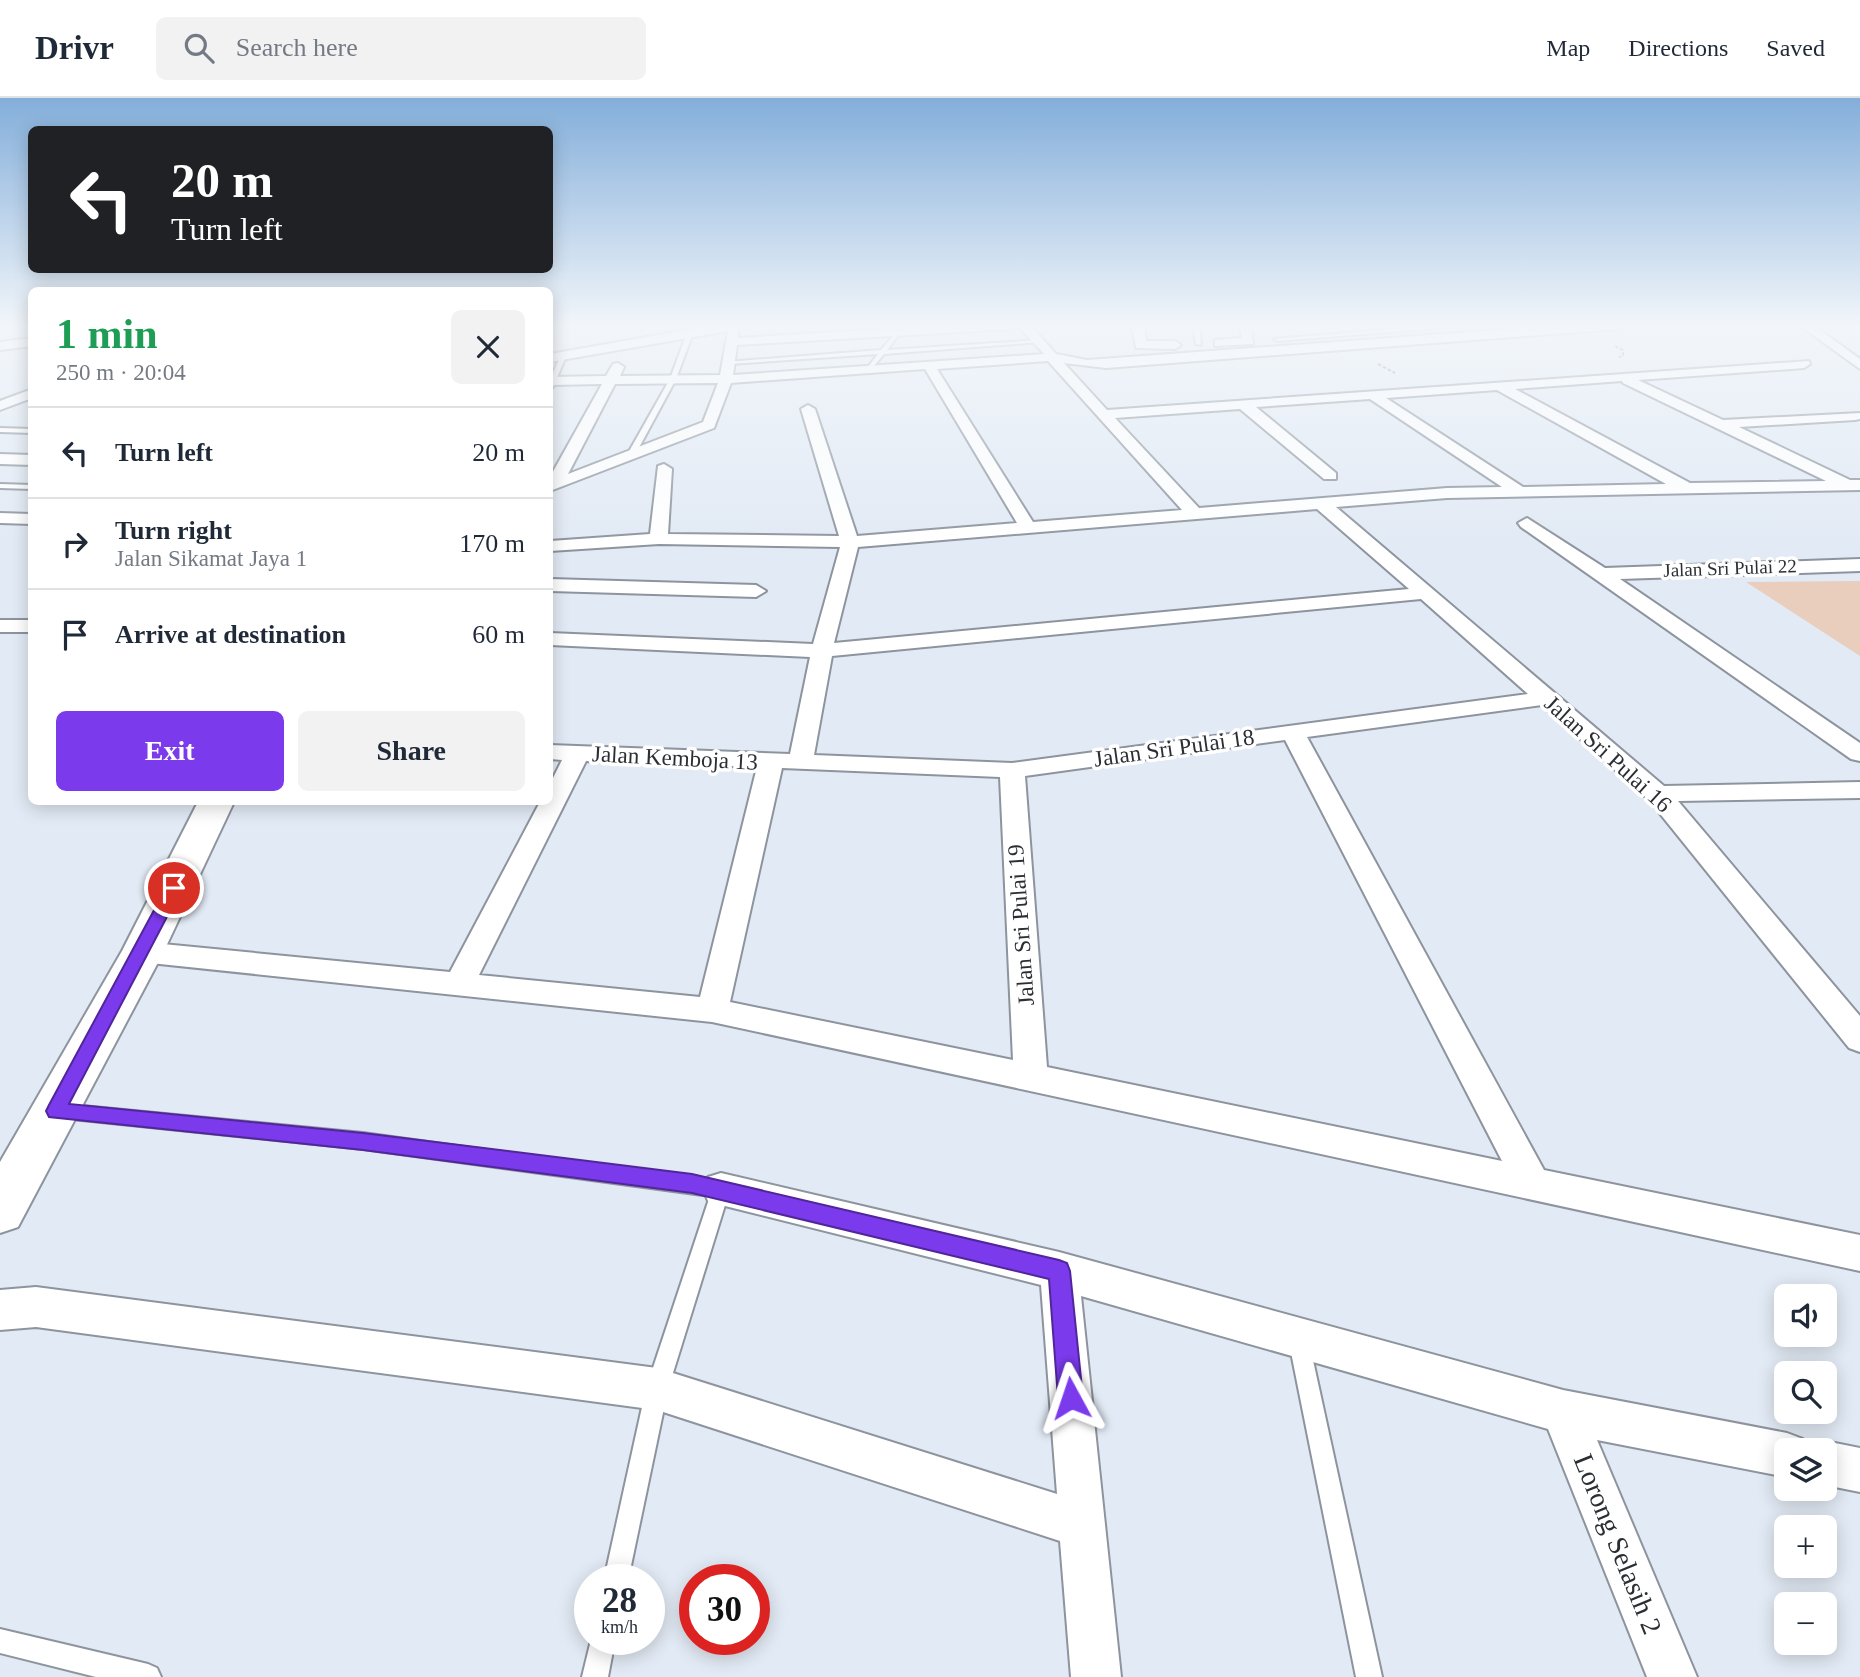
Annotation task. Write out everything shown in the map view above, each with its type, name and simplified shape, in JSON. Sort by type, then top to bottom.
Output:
[{"type":"main road","points":[[0,1210],[142,953],[215,805]]},
{"type":"street","points":[[0,407],[19,399]]},
{"type":"street","points":[[553,483],[601,399]]},
{"type":"street","points":[[553,485],[709,425],[719,399]]},
{"type":"street","points":[[949,399],[1028,527]]},
{"type":"street","points":[[1090,399],[1195,514]]},
{"type":"street","points":[[1105,414],[1330,399]]},
{"type":"street","points":[[1378,399],[1519,491]]},
{"type":"street","points":[[1524,399],[1687,488]]},
{"type":"street","points":[[1666,399],[1854,485]]},
{"type":"street","points":[[1243,404],[1330,476]]},
{"type":"street","points":[[0,407],[28,410]]},
{"type":"street","points":[[800,763],[822,651],[850,542],[808,409]]},
{"type":"street","points":[[1721,425],[1855,416]]},
{"type":"street","points":[[0,459],[28,460]]},
{"type":"street","points":[[659,538],[664,469]]},
{"type":"street","points":[[553,546],[659,538],[850,542],[1447,493],[1854,485]]},
{"type":"street","name":"Jalan Sri Pulai 16","points":[[1321,503],[1658,794],[1860,1039]]},
{"type":"street","points":[[0,518],[28,519]]},
{"type":"street","points":[[1527,523],[1860,754]]},
{"type":"street","name":"Jalan Sri Pulai 22","points":[[1600,574],[1860,565]]},
{"type":"street","points":[[553,585],[756,591]]},
{"type":"street","points":[[553,639],[822,651],[1425,593]]},
{"type":"street","points":[[0,626],[28,626]]},
{"type":"street","name":"Jalan Sri Pulai 18","points":[[800,763],[1012,770],[1546,698]]},
{"type":"street","points":[[1292,732],[1534,1186]]},
{"type":"street","name":"Jalan Kemboja 13","points":[[553,752],[800,763]]},
{"type":"street","points":[[553,802],[578,753]]},
{"type":"street","points":[[712,1010],[771,762]]},
{"type":"street","name":"Jalan Sri Pulai 19","points":[[1012,770],[1031,1079]]},
{"type":"street","points":[[1658,794],[1860,790]]},
{"type":"street","points":[[459,985],[551,805]]},
{"type":"street","points":[[142,953],[712,1010],[1860,1253]]},
{"type":"street","points":[[721,1189],[1059,1271],[1563,1412],[1774,1453]]},
{"type":"street","points":[[1059,1271],[1096,1677]]},
{"type":"street","points":[[0,1310],[36,1307],[657,1388],[1082,1525]]},
{"type":"street","name":"Lorong Selasih 2","points":[[1563,1412],[1672,1677]]},
{"type":"street","points":[[1837,1465],[1860,1470]]},
{"type":"lane","points":[[631,455],[662,399]]},
{"type":"lane","points":[[0,430],[28,432]]},
{"type":"lane","points":[[0,486],[28,487]]},
{"type":"lane","points":[[55,1111],[363,1141],[721,1189],[657,1388],[619,1564]]},
{"type":"lane","points":[[1298,1337],[1369,1677]]},
{"type":"lane","points":[[0,1641],[148,1677]]},
{"type":"lane","points":[[595,1677],[600,1655]]},
{"type":"shaded area","points":[[1860,581],[1860,656],[1746,582]]},
{"type":"route","points":[[174,888],[142,953],[55,1111],[363,1141],[692,1184],[1059,1271],[1071,1398]]}]
